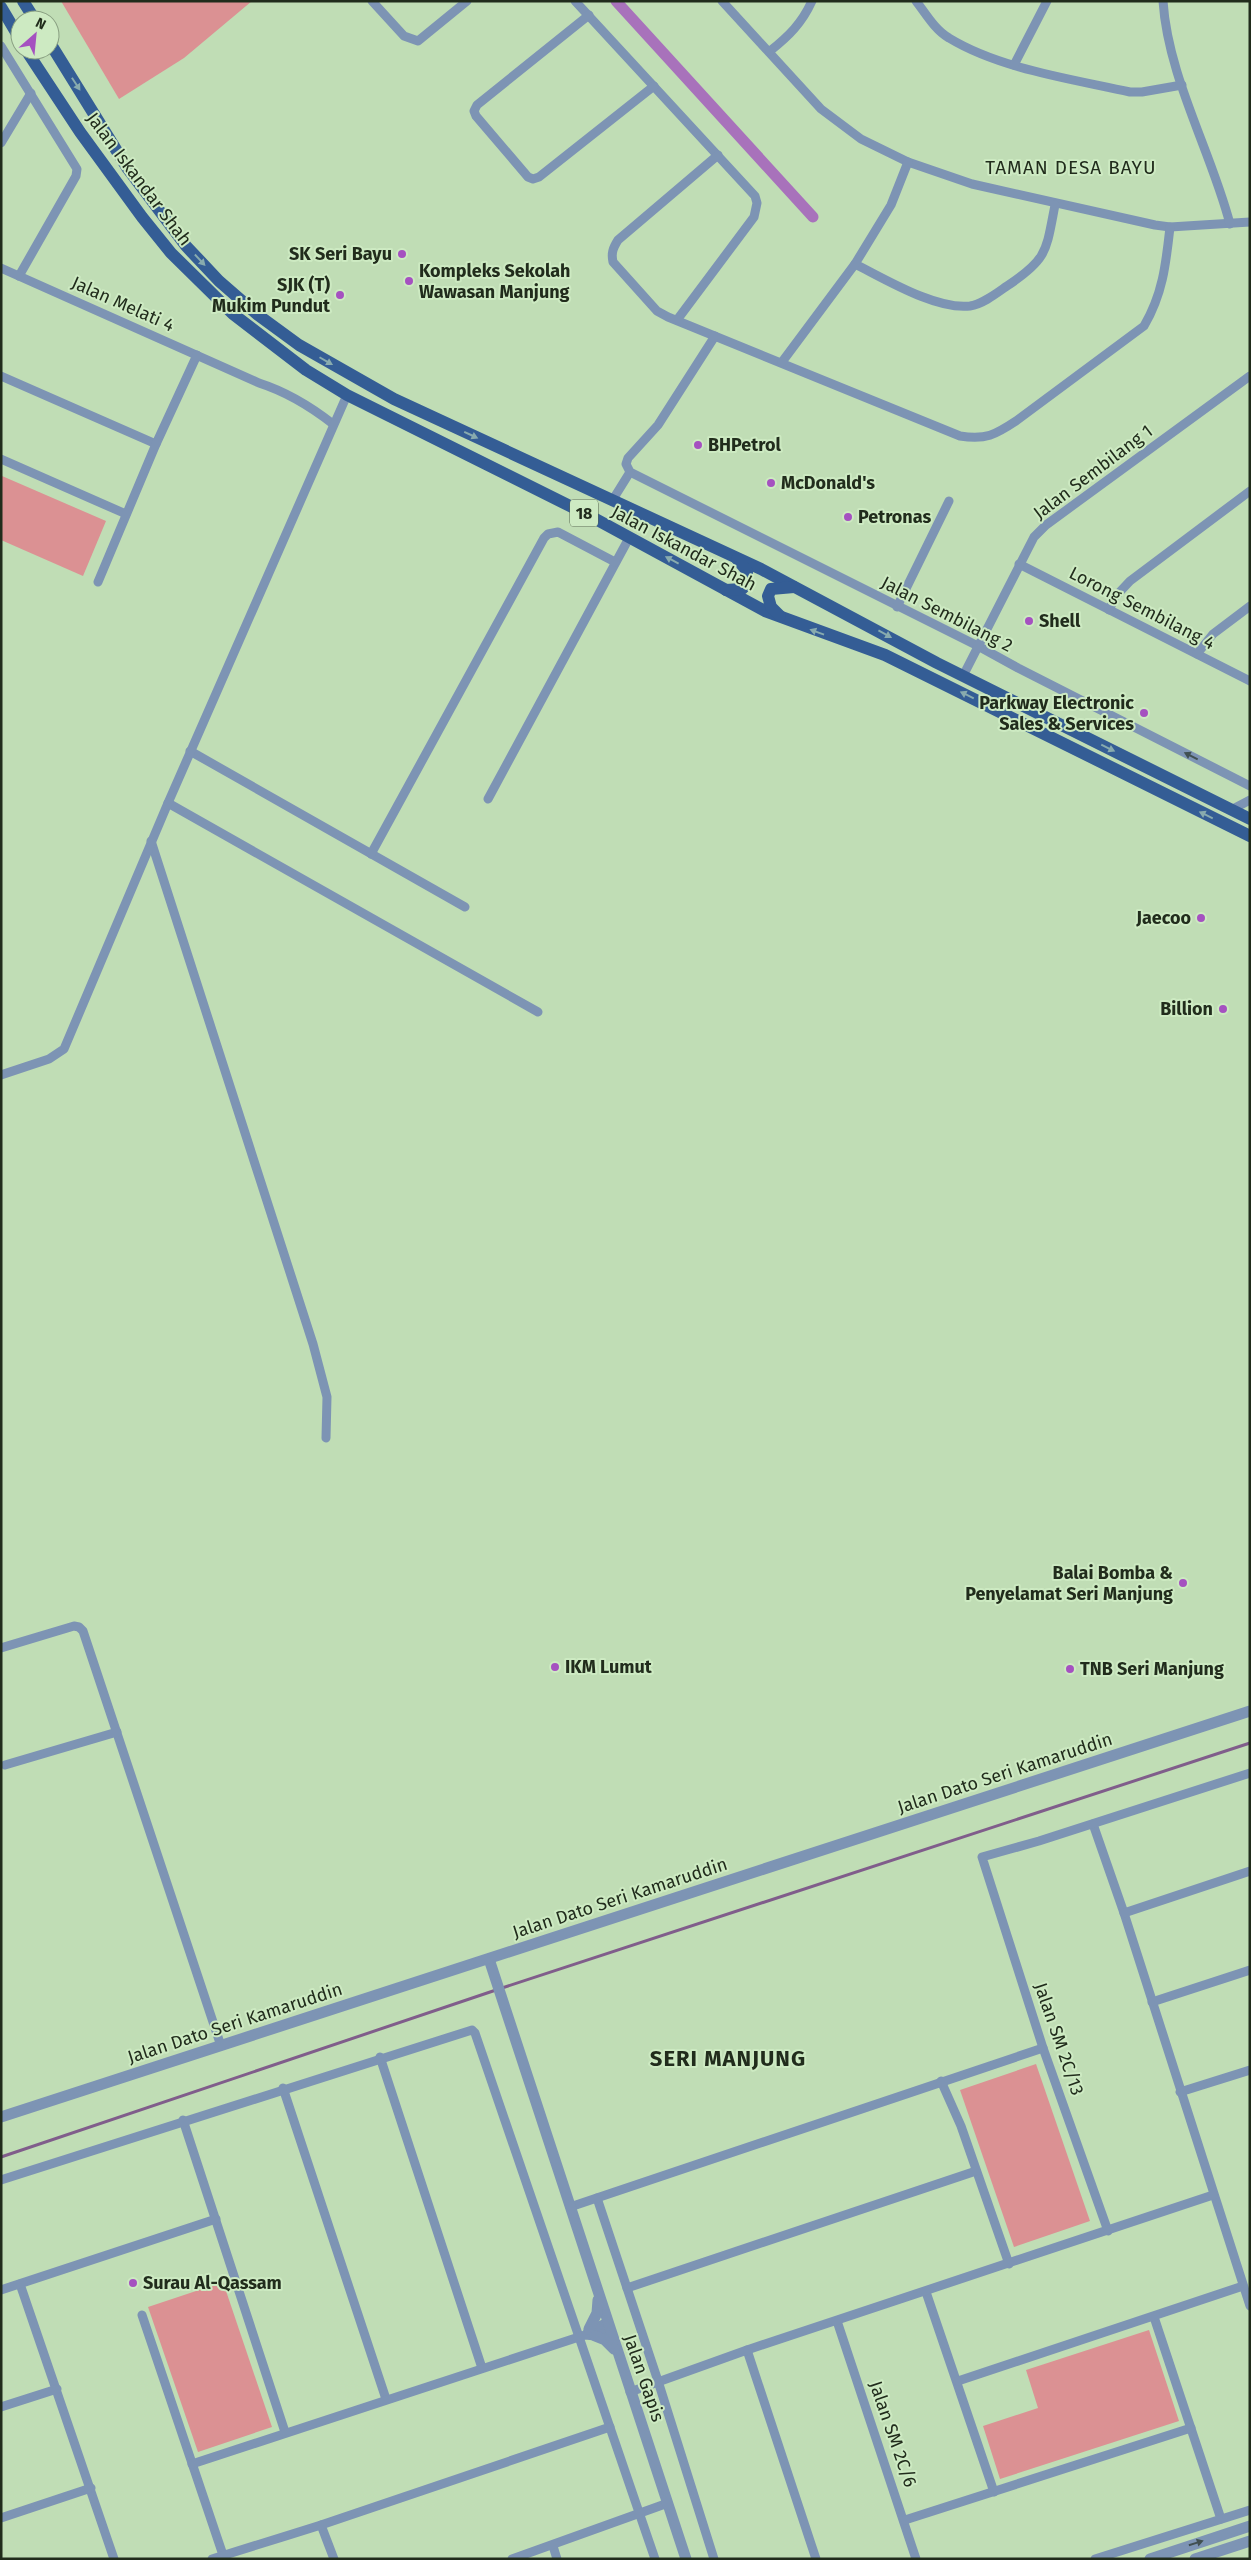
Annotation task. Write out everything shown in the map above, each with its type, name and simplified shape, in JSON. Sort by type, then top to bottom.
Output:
[{"type":"main road","points":[[1,7],[10,22]]},
{"type":"main road","name":"Jalan Iskandar Shah","points":[[60,59],[128,168],[158,210],[219,281],[258,315],[300,345],[368,386],[797,587],[963,676],[1250,819]]},
{"type":"main road","name":"Jalan Iskandar Shah","points":[[33,60],[80,132],[142,217],[171,253],[207,290],[265,340],[306,370],[347,395],[628,538],[724,590],[782,618],[885,655],[1250,836]]},
{"type":"main road","points":[[724,590],[742,589],[747,584],[747,571],[733,556]]},
{"type":"main road","points":[[782,618],[771,607],[768,596],[771,589],[797,587]]},
{"type":"street","points":[[372,1],[404,36],[418,41],[467,1]]},
{"type":"street","points":[[575,1],[755,196],[756,210],[754,217],[677,320]]},
{"type":"street","points":[[722,1],[770,51],[821,109],[861,139],[908,162],[972,184],[1055,205],[1170,227],[1250,222]]},
{"type":"street","points":[[770,51],[793,33],[806,16],[812,1]]},
{"type":"street","points":[[916,1],[939,30],[949,38],[1014,65],[1130,92],[1142,92],[1182,85]]},
{"type":"street","points":[[1014,65],[1047,1]]},
{"type":"street","points":[[1163,1],[1169,37],[1182,85],[1220,185],[1230,224]]},
{"type":"street","points":[[588,15],[477,105],[474,110],[476,116],[528,176],[533,179],[539,177],[654,86]]},
{"type":"street","points":[[1,46],[77,169],[76,176],[19,276]]},
{"type":"street","points":[[1,143],[31,93]]},
{"type":"street","points":[[718,156],[618,240],[611,254],[613,262],[657,311],[960,436],[979,439],[999,433],[1144,326],[1155,307],[1164,279],[1170,227]]},
{"type":"street","points":[[782,362],[855,264],[892,205],[908,162]]},
{"type":"street","points":[[855,264],[917,295],[947,304],[970,306],[988,298],[1031,271],[1041,260],[1049,239],[1055,205]]},
{"type":"street","name":"Jalan Melati 4","points":[[1,268],[302,402],[333,424]]},
{"type":"street","points":[[612,501],[630,472],[626,464],[628,458],[658,425],[715,336]]},
{"type":"street","points":[[98,582],[156,444],[197,355]]},
{"type":"street","points":[[1,376],[156,444]]},
{"type":"street","name":"Jalan Sembilang 1","points":[[963,676],[1034,536],[1046,525],[1250,376]]},
{"type":"street","points":[[1,1075],[49,1059],[64,1049],[190,751],[347,395]]},
{"type":"street","points":[[1,459],[126,514]]},
{"type":"street","name":"Jalan Sembilang 2","points":[[630,472],[978,646],[1250,786]]},
{"type":"street","points":[[1109,610],[1116,597],[1130,581],[1250,491]]},
{"type":"street","points":[[897,607],[949,501]]},
{"type":"street","points":[[371,854],[544,538],[548,534],[558,532],[616,562]]},
{"type":"street","points":[[488,800],[628,538]]},
{"type":"street","name":"Lorong Sembilang 4","points":[[1019,564],[1250,681]]},
{"type":"street","points":[[1197,654],[1213,634],[1250,606]]},
{"type":"street","points":[[190,751],[465,907]]},
{"type":"street","points":[[1231,810],[1250,800]]},
{"type":"street","points":[[168,804],[538,1012]]},
{"type":"street","points":[[151,842],[313,1344],[327,1398],[326,1438]]},
{"type":"street","points":[[1,1648],[74,1626],[79,1627],[83,1631],[221,2046]]},
{"type":"street","name":"Jalan Dato Seri Kamaruddin","points":[[1,2117],[1250,1711]]},
{"type":"street","points":[[5,1765],[117,1732]]},
{"type":"street","points":[[1250,1772],[1093,1824],[1124,1912],[1250,2306]]},
{"type":"street","name":"Jalan SM 2C/13","points":[[1093,1824],[982,1857],[1043,2048],[1108,2231]]},
{"type":"street","points":[[1124,1912],[1250,1871]]},
{"type":"street","name":"Jalan Gapis","points":[[489,1959],[598,2297],[686,2559]]},
{"type":"street","points":[[1152,2002],[1250,1970]]},
{"type":"street","points":[[1,2180],[467,2029],[472,2030],[475,2033],[588,2334],[610,2427],[655,2559]]},
{"type":"street","points":[[570,2207],[1043,2048]]},
{"type":"street","points":[[380,2057],[482,2368]]},
{"type":"street","points":[[1180,2092],[1250,2070]]},
{"type":"street","points":[[941,2081],[961,2126],[1009,2264]]},
{"type":"street","points":[[283,2088],[386,2399]]},
{"type":"street","points":[[183,2120],[285,2432]]},
{"type":"street","points":[[627,2288],[976,2171]]},
{"type":"street","points":[[630,2392],[747,2350],[1213,2195]]},
{"type":"street","points":[[597,2198],[658,2381],[714,2559]]},
{"type":"street","points":[[1,2290],[216,2219]]},
{"type":"street","points":[[20,2284],[114,2559]]},
{"type":"street","points":[[958,2381],[1243,2286]]},
{"type":"street","points":[[926,2292],[958,2381],[994,2492]]},
{"type":"street","points":[[588,2334],[597,2313],[598,2297]]},
{"type":"street","points":[[142,2314],[223,2555]]},
{"type":"street","points":[[1154,2317],[1221,2519]]},
{"type":"street","name":"Jalan SM 2C/6","points":[[837,2321],[916,2559]]},
{"type":"street","points":[[192,2464],[608,2327]]},
{"type":"street","points":[[588,2334],[605,2340],[616,2350]]},
{"type":"street","points":[[747,2350],[816,2559]]},
{"type":"street","points":[[1,2407],[57,2389]]},
{"type":"street","points":[[212,2559],[321,2525],[610,2427]]},
{"type":"street","points":[[904,2520],[1191,2428]]},
{"type":"street","points":[[1,2518],[90,2488]]},
{"type":"street","points":[[512,2559],[553,2546],[668,2503]]},
{"type":"street","points":[[1095,2559],[1250,2510]]},
{"type":"street","points":[[321,2525],[334,2559]]},
{"type":"street","points":[[1150,2559],[1250,2526]]},
{"type":"street","points":[[1195,2559],[1250,2541]]},
{"type":"street","points":[[553,2546],[557,2559]]},
{"type":"shaded area","points":[[61,1],[252,1],[184,58],[119,99]]},
{"type":"shaded area","points":[[2,476],[106,521],[83,576],[1,540]]},
{"type":"shaded area","points":[[1036,2064],[1090,2221],[1014,2247],[960,2090]]},
{"type":"shaded area","points":[[223,2282],[272,2427],[198,2452],[148,2307]]},
{"type":"shaded area","points":[[1149,2330],[1179,2421],[1000,2479],[983,2426],[1038,2408],[1026,2370]]},
{"type":"waterway","points":[[616,1],[813,217]]},
{"type":"waterway","points":[[502,1988],[1250,1743]]},
{"type":"waterway","points":[[1,2157],[496,1990]]},
{"type":"place","name":"SK Seri Bayu","points":[[402,254]]},
{"type":"place","name":"Kompleks Sekolah Wawasan Manjung","points":[[409,281]]},
{"type":"place","name":"SJK (T) Mukim Pundut","points":[[340,295]]},
{"type":"place","name":"BHPetrol","points":[[698,445]]},
{"type":"place","name":"McDonald's","points":[[771,483]]},
{"type":"place","name":"Petronas","points":[[848,517]]},
{"type":"place","name":"Shell","points":[[1029,621]]},
{"type":"place","name":"Parkway Electronic Sales & Services","points":[[1144,713]]},
{"type":"place","name":"Jaecoo","points":[[1201,918]]},
{"type":"place","name":"Billion","points":[[1223,1009]]},
{"type":"place","name":"Balai Bomba & Penyelamat Seri Manjung","points":[[1183,1583]]},
{"type":"place","name":"IKM Lumut","points":[[555,1667]]},
{"type":"place","name":"TNB Seri Manjung","points":[[1070,1669]]},
{"type":"place","name":"Surau Al-Qassam","points":[[133,2283]]},
{"type":"district","name":"TAMAN DESA BAYU","points":[[1071,167]]},
{"type":"district","name":"SERI MANJUNG","points":[[728,2058]]}]
